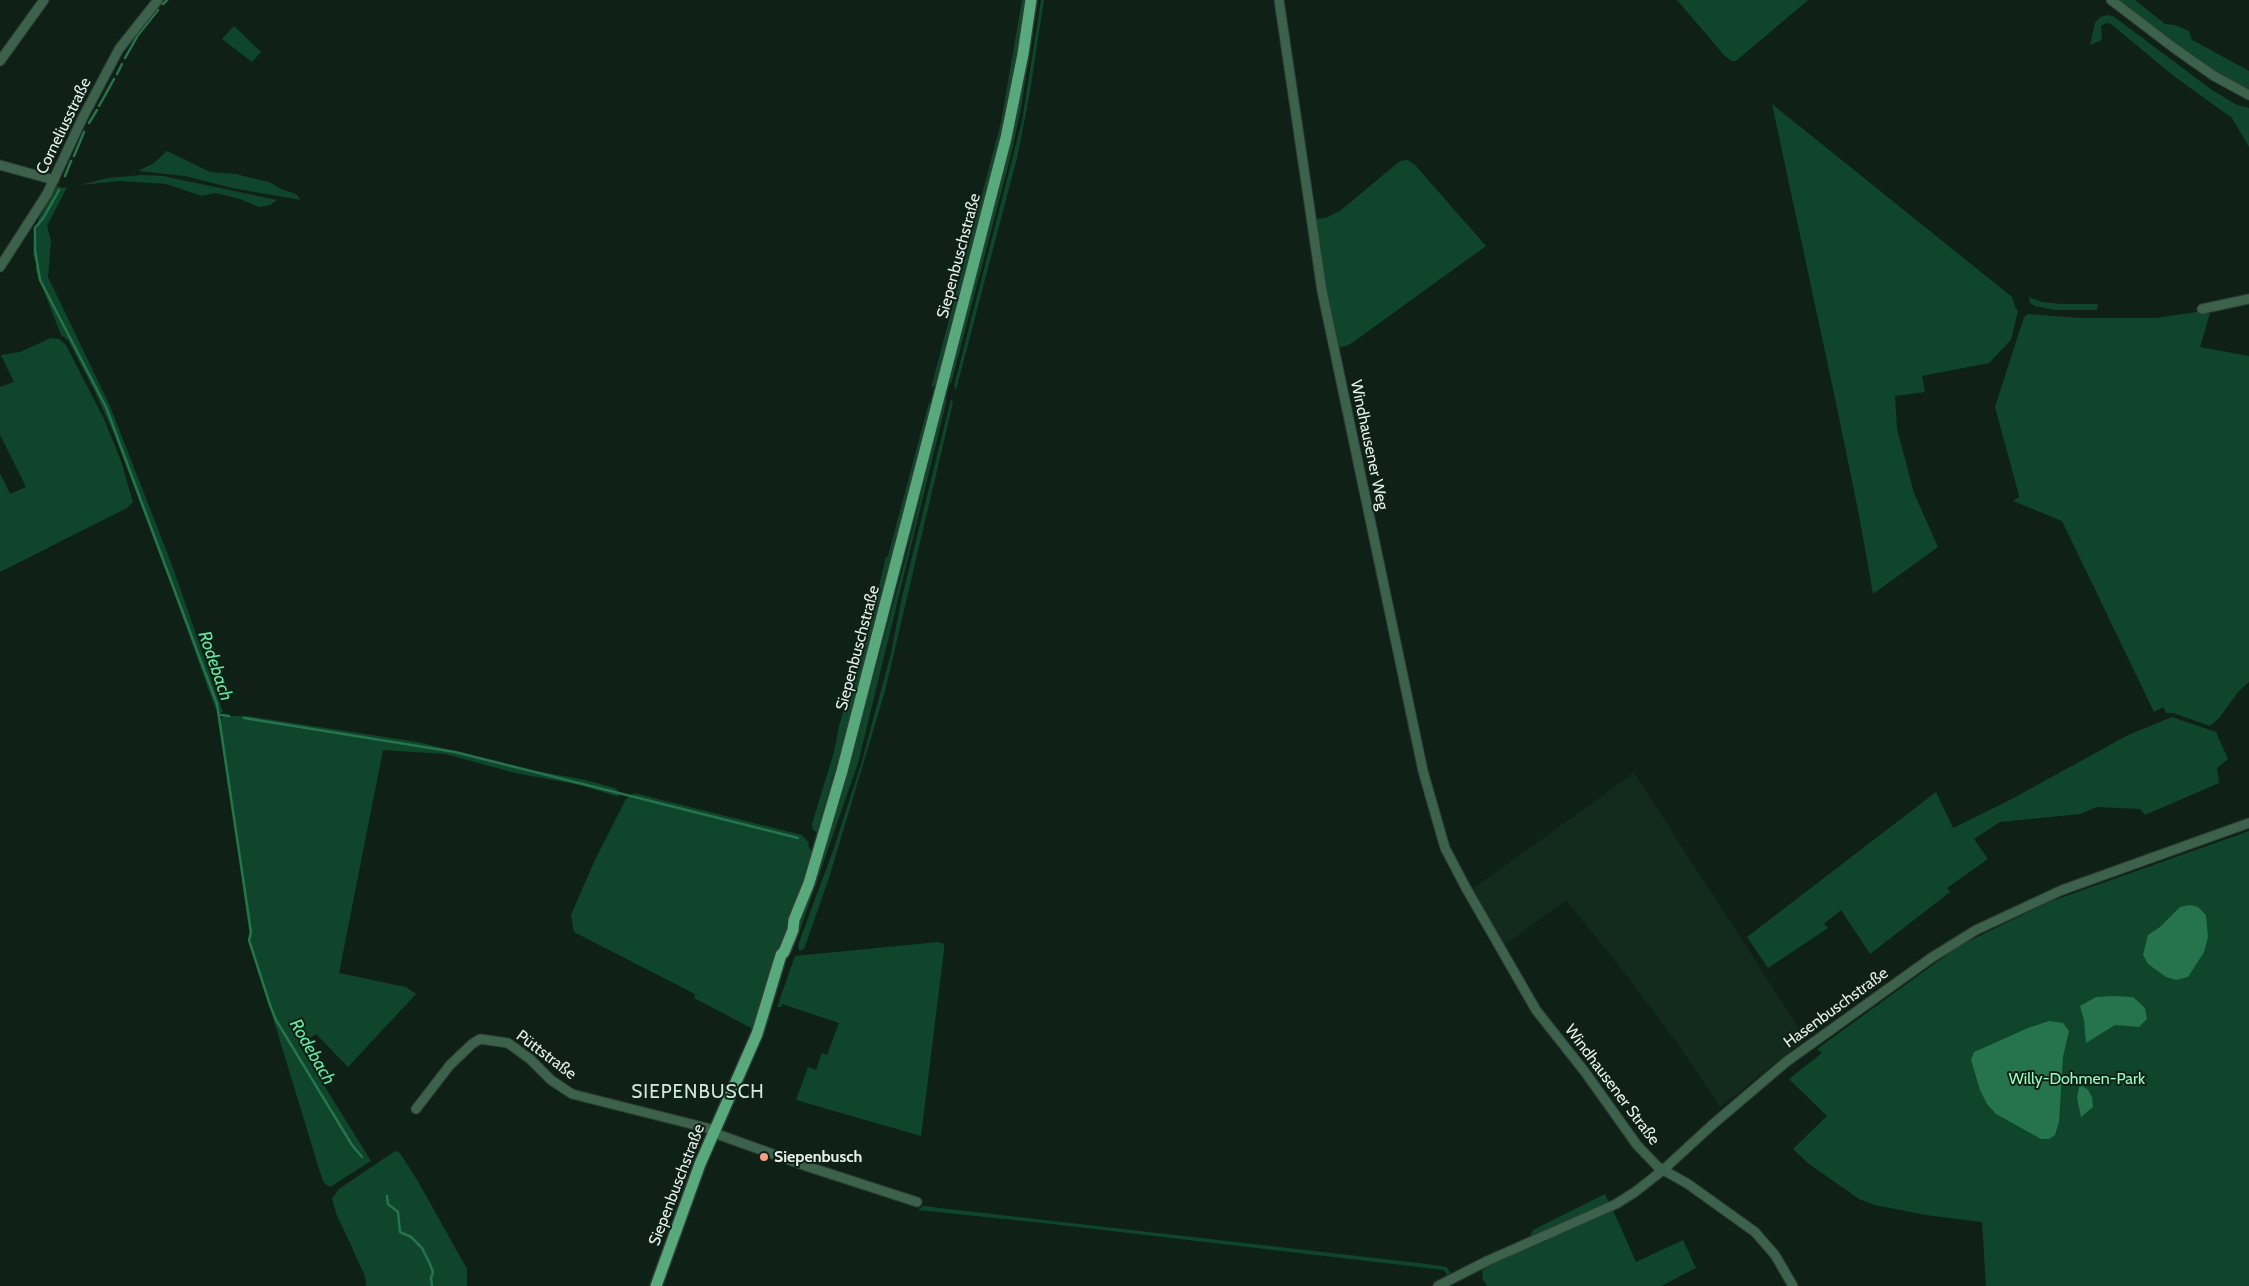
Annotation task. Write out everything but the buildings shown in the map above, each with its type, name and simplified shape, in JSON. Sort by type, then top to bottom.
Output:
[{"type":"main road","name":"Siepenbuschstraße","points":[[656,1286],[692,1186],[758,1034],[781,955],[793,930],[794,920],[809,883],[842,772],[1006,138],[1023,54],[1031,0]]},
{"type":"street","points":[[0,61],[44,0]]},
{"type":"street","name":"Corneliusstraße","points":[[0,267],[20,238],[54,180],[86,112],[119,49],[158,0]]},
{"type":"street","name":"Windhausener Weg","points":[[1279,0],[1316,257],[1340,384],[1432,807],[1445,848],[1466,888]]},
{"type":"street","points":[[2111,0],[2206,70],[2249,95]]},
{"type":"street","points":[[0,165],[54,180]]},
{"type":"street","points":[[2202,309],[2249,299]]},
{"type":"street","name":"Hasenbuschstraße","points":[[1438,1286],[1616,1204],[1663,1170],[1786,1062],[1931,958],[1976,930],[2062,890],[2249,823]]},
{"type":"street","name":"Windhausener Straße","points":[[1466,888],[1536,1010],[1585,1072],[1637,1145],[1648,1158],[1663,1170],[1688,1184],[1756,1232],[1775,1255],[1793,1286]]},
{"type":"street","name":"Püttstraße","points":[[416,1109],[450,1065],[472,1044],[480,1039],[508,1043],[530,1059],[552,1080],[572,1094],[714,1132],[812,1168],[917,1202]]},
{"type":"shaded area","points":[[1634,773],[1806,1039],[1720,1107],[1675,1040],[1566,900],[1503,946],[1471,890]]},
{"type":"shaded area","points":[[2190,905],[2198,907],[2206,915],[2208,937],[2204,952],[2188,977],[2176,980],[2166,977],[2148,964],[2143,955],[2148,935],[2160,927],[2180,907]]},
{"type":"shaded area","points":[[2096,997],[2133,997],[2145,1008],[2147,1019],[2139,1027],[2115,1025],[2086,1043],[2084,1020],[2080,1006]]},
{"type":"shaded area","points":[[2049,1021],[2063,1023],[2069,1031],[2063,1057],[2059,1122],[2055,1135],[2049,1139],[2041,1139],[1996,1114],[1987,1104],[1980,1090],[1971,1060],[1974,1052],[2028,1028]]},
{"type":"shaded area","points":[[2083,1086],[2092,1097],[2093,1107],[2081,1117],[2077,1098],[2079,1087]]},
{"type":"green space","points":[[1022,0],[1026,0],[1009,110],[937,384],[931,388],[1001,122]]},
{"type":"green space","points":[[1034,0],[1037,0],[1021,109],[1010,159],[951,384],[949,380],[1007,160],[1023,79]]},
{"type":"green space","points":[[1041,0],[1044,0],[1029,98],[1017,158],[956,390],[954,386],[1022,121]]},
{"type":"green space","points":[[1677,0],[1808,0],[1736,61],[1731,61]]},
{"type":"green space","points":[[2117,0],[2135,0],[2165,24],[2175,25],[2189,31],[2192,40],[2249,71],[2249,90],[2210,68]]},
{"type":"green space","points":[[2113,16],[2212,90],[2237,105],[2249,108],[2249,147],[2232,118],[2175,77],[2111,24],[2106,23],[2101,26],[2102,40],[2090,45],[2095,23],[2100,17]]},
{"type":"green space","points":[[234,26],[261,52],[252,62],[222,39]]},
{"type":"green space","points":[[1772,104],[2012,297],[2018,311],[2011,340],[1989,363],[1922,376],[1925,392],[1895,396],[1897,429],[1914,493],[1938,547],[1873,594],[1836,403]]},
{"type":"green space","points":[[167,151],[210,172],[235,174],[269,182],[283,190],[296,194],[301,200],[232,188],[185,176],[138,171],[154,163]]},
{"type":"green space","points":[[1408,160],[1415,165],[1486,246],[1356,340],[1347,346],[1339,347],[1334,339],[1314,219],[1325,218],[1340,211],[1400,161]]},
{"type":"green space","points":[[141,175],[163,176],[277,200],[270,205],[259,207],[240,199],[215,193],[202,196],[166,184],[120,181],[80,185],[108,178]]},
{"type":"green space","points":[[57,186],[67,187],[47,226],[51,241],[48,277],[110,406],[172,565],[223,712],[219,713],[215,708],[114,434],[68,340],[61,335],[35,268],[37,265],[33,255],[39,218]]},
{"type":"green space","points":[[2029,297],[2042,302],[2061,304],[2098,304],[2097,310],[2055,310],[2035,306],[2030,303]]},
{"type":"green space","points":[[2211,310],[2200,347],[2249,356],[2249,682],[2238,692],[2220,717],[2210,726],[2173,713],[2166,713],[2163,707],[2154,712],[2062,521],[2013,501],[2019,497],[1995,407],[2024,317],[2028,314],[2080,318],[2155,318]]},
{"type":"green space","points":[[51,338],[59,339],[66,345],[104,419],[121,461],[133,502],[127,508],[0,572],[0,473],[10,494],[26,487],[0,435],[0,387],[14,382],[1,355],[20,352]]},
{"type":"green space","points":[[947,399],[858,763],[794,947],[792,945],[825,851],[844,786],[906,557],[944,400]]},
{"type":"green space","points":[[951,399],[953,402],[951,411],[885,691],[829,878],[804,949],[799,951],[798,945],[834,848],[862,761],[891,653],[902,597]]},
{"type":"green space","points":[[929,402],[931,408],[860,681],[817,832],[813,830],[812,824],[834,752],[839,726],[886,557],[888,556]]},
{"type":"green space","points":[[225,716],[247,716],[418,742],[530,770],[581,779],[615,788],[619,793],[619,797],[580,785],[515,773],[445,754],[383,750],[339,973],[406,987],[416,994],[348,1067],[316,1034],[299,1045],[371,1161],[330,1187],[324,1183],[320,1172],[251,946],[226,757],[218,721]]},
{"type":"green space","points":[[2172,717],[2216,732],[2228,759],[2217,768],[2219,783],[2145,815],[2140,809],[2097,807],[2080,814],[2000,822],[1974,839],[1988,859],[1947,888],[1950,892],[1870,954],[1841,910],[1824,924],[1828,928],[1768,968],[1747,937],[1936,792],[1953,828],[2010,800],[2128,735]]},
{"type":"green space","points":[[634,793],[802,835],[809,843],[811,855],[789,929],[755,1030],[694,998],[695,994],[574,932],[571,915],[594,862],[626,799]]},
{"type":"green space","name":"Willy-Dohmen-Park","points":[[2249,831],[2249,1286],[1986,1286],[1982,1222],[1926,1215],[1875,1205],[1859,1199],[1809,1164],[1793,1149],[1827,1116],[1789,1079],[1822,1053],[1817,1049],[1959,946],[2049,902]]},
{"type":"green space","points":[[938,942],[944,944],[944,950],[921,1136],[796,1100],[808,1067],[816,1070],[822,1053],[827,1055],[839,1023],[782,1004],[781,1007],[777,1007],[795,956]]},
{"type":"green space","points":[[395,1151],[400,1153],[419,1183],[467,1269],[467,1286],[366,1286],[365,1276],[336,1213],[332,1198],[339,1189]]},
{"type":"green space","points":[[1605,1194],[1609,1203],[1530,1236],[1533,1230]]},
{"type":"green space","points":[[923,1206],[1427,1264],[1447,1267],[1450,1273],[1447,1275],[1444,1270],[918,1210]]},
{"type":"green space","points":[[1613,1210],[1636,1262],[1683,1240],[1696,1268],[1661,1286],[1487,1286],[1483,1280],[1482,1271],[1490,1264]]},
{"type":"waterway","name":"Rodebach","points":[[163,4],[167,0]]},
{"type":"waterway","name":"Rodebach","points":[[125,58],[138,35],[158,10]]},
{"type":"waterway","name":"Rodebach","points":[[117,74],[122,64]]},
{"type":"waterway","name":"Rodebach","points":[[99,106],[114,79]]},
{"type":"waterway","name":"Rodebach","points":[[89,123],[97,110]]},
{"type":"waterway","name":"Rodebach","points":[[74,156],[84,132]]},
{"type":"waterway","name":"Rodebach","points":[[65,176],[71,161]]},
{"type":"waterway","name":"Rodebach","points":[[59,190],[44,217],[35,228],[35,250],[40,280],[106,407],[217,704],[251,932],[249,940],[270,1005],[276,1020],[352,1145],[362,1157]]},
{"type":"waterway","points":[[221,715],[229,716]]},
{"type":"waterway","points":[[244,718],[455,752],[798,838]]},
{"type":"waterway","name":"Rodebach","points":[[387,1196],[388,1204],[398,1212],[400,1232],[411,1237],[422,1248],[433,1272],[431,1278],[432,1286]]},
{"type":"place","name":"Siepenbusch","points":[[764,1157]]},
{"type":"district","name":"SIEPENBUSCH","points":[[698,1092]]}]
